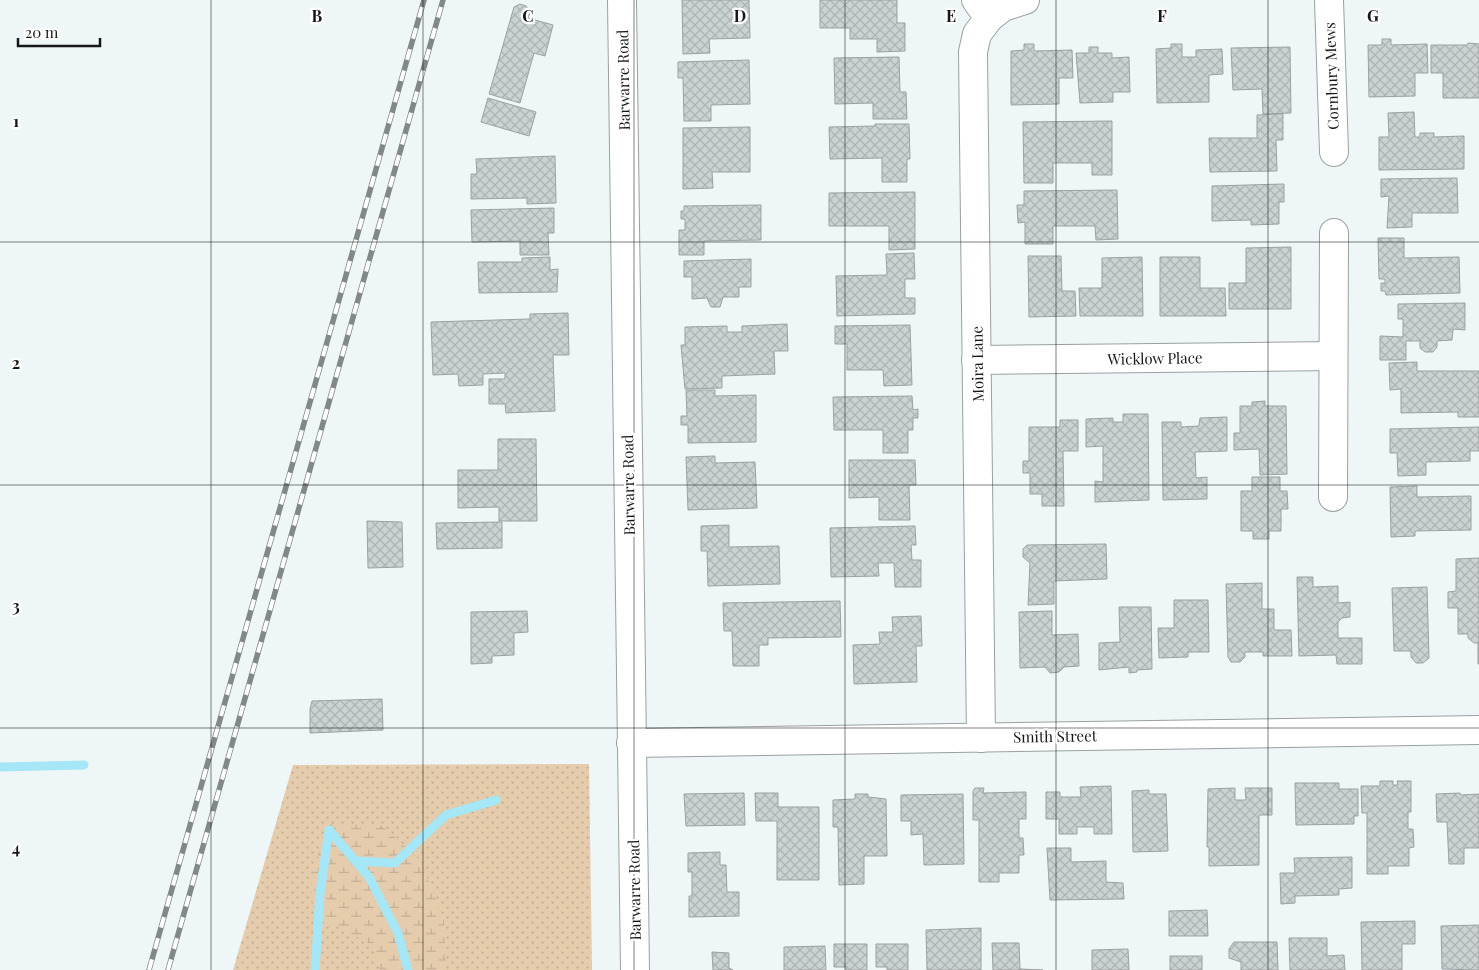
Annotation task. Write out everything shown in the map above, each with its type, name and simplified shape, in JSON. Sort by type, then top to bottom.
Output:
[{"type":"street","name":"Barwarre Road","points":[[622,0],[635,970]]},
{"type":"street","points":[[983,9],[1004,7],[1025,0]]},
{"type":"street","name":"Cornbury Mews","points":[[1329,0],[1334,152]]},
{"type":"street","name":"Moira Lane","points":[[981,738],[973,52],[983,9]]},
{"type":"street","points":[[1333,498],[1334,233]]},
{"type":"street","name":"Wicklow Place","points":[[976,360],[1333,356]]},
{"type":"street","name":"Smith Street","points":[[631,743],[1479,730]]},
{"type":"green space","points":[[589,764],[592,970],[233,970],[293,765]]},
{"type":"green space","points":[[326,824],[381,825],[420,860],[444,919],[446,970],[380,970],[371,944],[314,915],[311,884]]},
{"type":"building","points":[[682,0],[749,0],[750,38],[709,39],[710,53],[683,54]]},
{"type":"building","points":[[820,0],[897,0],[897,23],[905,23],[905,51],[877,52],[877,39],[850,39],[850,28],[820,28]]},
{"type":"building","points":[[520,4],[526,6],[530,13],[528,18],[553,25],[545,56],[534,53],[520,103],[489,94],[514,7]]},
{"type":"building","points":[[1382,39],[1391,39],[1391,45],[1427,44],[1428,73],[1415,73],[1415,96],[1369,97],[1368,45],[1382,45]]},
{"type":"building","points":[[1468,43],[1479,44],[1479,98],[1443,98],[1443,73],[1431,73],[1431,45],[1467,45]]},
{"type":"building","points":[[1024,44],[1034,44],[1034,51],[1072,50],[1073,78],[1059,78],[1059,104],[1011,105],[1011,51],[1024,50]]},
{"type":"building","points":[[1171,44],[1182,44],[1182,57],[1196,57],[1196,50],[1222,49],[1223,74],[1209,75],[1209,102],[1157,103],[1156,49],[1171,48]]},
{"type":"building","points":[[1089,47],[1098,47],[1098,53],[1112,53],[1112,58],[1129,57],[1130,92],[1113,92],[1113,102],[1080,103],[1076,53],[1089,53]]},
{"type":"building","points":[[1290,47],[1291,113],[1263,114],[1262,89],[1233,90],[1231,48]]},
{"type":"building","points":[[899,57],[900,92],[906,92],[907,119],[873,119],[873,103],[835,104],[834,58]]},
{"type":"building","points":[[749,60],[750,104],[711,105],[711,121],[684,121],[683,78],[678,78],[678,62]]},
{"type":"building","points":[[488,98],[536,112],[529,136],[481,122]]},
{"type":"building","points":[[1414,112],[1415,137],[1420,137],[1420,133],[1434,133],[1434,137],[1464,136],[1464,169],[1379,170],[1379,137],[1389,137],[1388,113]]},
{"type":"building","points":[[1283,114],[1283,140],[1276,140],[1277,171],[1210,172],[1209,138],[1257,138],[1257,115]]},
{"type":"building","points":[[1112,121],[1112,175],[1092,175],[1092,163],[1053,163],[1053,183],[1024,183],[1023,122]]},
{"type":"building","points":[[875,124],[909,124],[910,159],[907,159],[907,182],[882,182],[882,158],[830,159],[829,127],[875,126]]},
{"type":"building","points":[[750,127],[750,172],[712,172],[713,188],[683,189],[683,128]]},
{"type":"building","points":[[555,156],[556,203],[527,204],[527,198],[471,199],[471,174],[477,174],[476,159]]},
{"type":"building","points":[[1457,178],[1458,213],[1412,213],[1412,227],[1387,228],[1389,196],[1381,197],[1381,179]]},
{"type":"building","points":[[1284,184],[1284,202],[1279,202],[1279,224],[1251,225],[1251,220],[1212,221],[1212,186]]},
{"type":"building","points":[[1117,190],[1118,239],[1096,240],[1095,226],[1053,226],[1053,244],[1025,244],[1025,222],[1018,223],[1017,205],[1024,205],[1024,191]]},
{"type":"building","points":[[915,192],[915,249],[889,250],[889,226],[829,226],[829,193]]},
{"type":"building","points":[[761,205],[761,240],[704,241],[704,255],[679,255],[679,230],[685,230],[685,219],[681,219],[681,211],[684,211],[684,206]]},
{"type":"building","points":[[554,208],[554,233],[548,233],[549,255],[520,255],[520,241],[472,242],[471,210]]},
{"type":"building","points":[[1378,238],[1404,238],[1404,258],[1459,257],[1460,293],[1386,295],[1385,291],[1381,291],[1381,283],[1385,283],[1385,279],[1379,279]]},
{"type":"building","points":[[1291,247],[1291,309],[1229,309],[1229,283],[1246,283],[1246,248]]},
{"type":"building","points":[[914,253],[915,279],[905,279],[905,298],[915,298],[915,314],[837,316],[836,276],[887,275],[886,254]]},
{"type":"building","points":[[1028,256],[1061,256],[1062,291],[1075,291],[1076,316],[1029,317]]},
{"type":"building","points":[[550,257],[550,270],[558,269],[557,292],[479,293],[478,262],[522,262],[522,258]]},
{"type":"building","points":[[1142,257],[1143,316],[1080,316],[1079,288],[1102,288],[1102,258]]},
{"type":"building","points":[[1160,257],[1200,257],[1200,288],[1225,288],[1226,316],[1160,316]]},
{"type":"building","points":[[751,259],[751,287],[739,287],[739,297],[723,297],[720,307],[711,307],[707,298],[692,299],[692,277],[684,277],[684,261]]},
{"type":"building","points":[[1465,303],[1465,330],[1453,329],[1452,340],[1437,341],[1437,347],[1433,352],[1425,352],[1420,348],[1420,341],[1406,341],[1406,360],[1380,360],[1380,336],[1403,337],[1403,319],[1398,319],[1398,304]]},
{"type":"building","points":[[568,313],[569,355],[553,355],[555,411],[506,413],[505,404],[489,404],[489,379],[505,379],[505,373],[483,374],[483,385],[459,386],[458,374],[433,375],[431,322],[530,319],[530,314]]},
{"type":"building","points":[[787,324],[788,351],[774,351],[775,374],[722,376],[722,388],[685,389],[681,345],[685,345],[685,327],[727,326],[727,332],[742,332],[742,326]]},
{"type":"building","points":[[910,325],[912,385],[884,386],[883,370],[847,370],[847,344],[835,344],[835,326]]},
{"type":"building","points":[[1417,362],[1417,371],[1479,371],[1479,417],[1458,417],[1458,412],[1401,413],[1401,389],[1390,390],[1389,363]]},
{"type":"building","points":[[686,390],[715,390],[715,396],[756,395],[756,442],[688,443],[688,425],[681,425],[681,416],[687,416]]},
{"type":"building","points":[[912,396],[913,410],[918,409],[918,418],[913,418],[913,430],[908,430],[908,453],[883,453],[883,430],[834,430],[833,397]]},
{"type":"building","points":[[1265,401],[1265,406],[1286,406],[1287,474],[1260,475],[1259,449],[1234,450],[1234,433],[1240,433],[1240,406],[1252,406],[1252,402]]},
{"type":"building","points":[[1123,414],[1148,414],[1149,500],[1095,502],[1095,481],[1103,482],[1103,446],[1086,447],[1086,419],[1113,418],[1113,422],[1123,422]]},
{"type":"building","points":[[1227,417],[1227,451],[1195,452],[1196,478],[1207,477],[1207,499],[1163,500],[1162,422],[1181,422],[1181,427],[1199,426],[1200,418]]},
{"type":"building","points":[[1060,420],[1078,420],[1078,451],[1063,451],[1064,506],[1042,506],[1042,494],[1030,494],[1030,473],[1023,473],[1023,461],[1029,461],[1029,427],[1060,427]]},
{"type":"building","points":[[1479,427],[1479,451],[1470,451],[1470,461],[1426,462],[1426,475],[1398,476],[1397,453],[1390,453],[1390,429]]},
{"type":"building","points":[[498,439],[536,439],[537,521],[499,521],[499,507],[458,508],[458,470],[498,470]]},
{"type":"building","points":[[715,456],[715,463],[755,462],[757,508],[688,510],[686,457]]},
{"type":"building","points":[[849,460],[915,460],[916,485],[909,485],[910,520],[879,520],[879,497],[849,498]]},
{"type":"building","points":[[1252,477],[1280,477],[1280,491],[1287,491],[1288,509],[1281,509],[1281,531],[1269,531],[1269,539],[1253,539],[1253,531],[1241,531],[1241,491],[1252,491]]},
{"type":"building","points":[[1417,486],[1417,497],[1471,496],[1471,530],[1415,531],[1415,536],[1391,537],[1390,487]]},
{"type":"building","points":[[367,521],[402,522],[403,567],[368,568]]},
{"type":"building","points":[[502,522],[502,548],[437,549],[436,523]]},
{"type":"building","points":[[729,525],[729,547],[779,546],[780,584],[708,586],[707,551],[701,551],[701,526]]},
{"type":"building","points":[[915,526],[916,545],[911,545],[912,560],[921,560],[921,587],[895,587],[894,563],[878,563],[879,576],[831,577],[830,528]]},
{"type":"building","points":[[1106,544],[1107,579],[1054,581],[1054,604],[1028,605],[1030,563],[1023,557],[1023,549],[1027,545]]},
{"type":"building","points":[[1479,558],[1478,664],[1478,643],[1474,643],[1468,638],[1468,634],[1458,634],[1458,608],[1448,608],[1448,592],[1456,591],[1456,559]]},
{"type":"building","points":[[1297,577],[1313,577],[1313,587],[1338,586],[1338,603],[1350,602],[1350,617],[1342,618],[1338,622],[1338,638],[1362,638],[1362,664],[1337,664],[1336,655],[1299,656]]},
{"type":"building","points":[[1262,583],[1262,609],[1274,609],[1274,630],[1291,630],[1292,656],[1263,656],[1263,652],[1245,652],[1245,657],[1240,662],[1231,662],[1228,657],[1226,584]]},
{"type":"building","points":[[1427,587],[1429,658],[1423,663],[1416,663],[1411,657],[1411,651],[1394,651],[1392,588]]},
{"type":"building","points":[[1174,600],[1208,600],[1209,652],[1188,652],[1188,657],[1159,658],[1158,628],[1174,628]]},
{"type":"building","points":[[840,601],[841,637],[768,638],[768,645],[759,645],[759,666],[733,666],[732,631],[724,631],[723,603]]},
{"type":"building","points":[[1119,607],[1151,607],[1152,669],[1137,670],[1137,672],[1129,673],[1129,667],[1099,670],[1099,643],[1120,642]]},
{"type":"building","points":[[527,611],[528,632],[514,633],[514,655],[492,656],[492,663],[471,664],[471,612]]},
{"type":"building","points":[[1052,611],[1052,635],[1078,634],[1079,666],[1064,667],[1059,672],[1050,673],[1045,667],[1020,668],[1019,612]]},
{"type":"building","points":[[921,616],[922,646],[916,646],[917,682],[854,684],[853,645],[880,644],[879,632],[893,632],[892,617]]},
{"type":"building","points":[[382,699],[383,730],[310,733],[312,701]]},
{"type":"building","points":[[1380,781],[1393,781],[1393,785],[1398,785],[1397,781],[1411,781],[1411,812],[1408,812],[1408,829],[1413,829],[1414,847],[1409,848],[1409,866],[1388,866],[1388,874],[1367,874],[1367,813],[1362,813],[1361,786],[1380,786]]},
{"type":"building","points":[[1295,783],[1339,783],[1339,789],[1358,789],[1358,816],[1354,816],[1354,824],[1296,825]]},
{"type":"building","points":[[1111,786],[1112,834],[1094,834],[1094,827],[1077,827],[1077,834],[1059,834],[1059,819],[1046,819],[1046,792],[1060,792],[1060,797],[1081,797],[1080,787]]},
{"type":"building","points":[[975,788],[984,788],[983,793],[1026,792],[1026,819],[1019,819],[1019,838],[1023,838],[1024,855],[1019,855],[1019,873],[999,873],[999,882],[979,882],[979,820],[973,820],[973,791]]},
{"type":"building","points":[[1235,788],[1235,800],[1246,800],[1245,788],[1272,788],[1272,815],[1259,815],[1259,865],[1209,866],[1209,847],[1207,847],[1208,789]]},
{"type":"building","points":[[1149,790],[1149,794],[1166,794],[1168,851],[1133,852],[1132,791]]},
{"type":"building","points":[[744,793],[745,825],[686,826],[684,794]]},
{"type":"building","points":[[755,793],[778,793],[778,807],[819,807],[819,880],[777,880],[777,821],[756,821]]},
{"type":"building","points":[[1460,793],[1461,795],[1479,794],[1479,848],[1464,848],[1464,864],[1449,864],[1447,822],[1437,822],[1436,794]]},
{"type":"building","points":[[855,794],[868,794],[868,797],[886,799],[887,856],[864,856],[864,884],[839,885],[838,827],[833,827],[833,800],[855,799]]},
{"type":"building","points":[[963,794],[964,864],[924,865],[923,834],[911,835],[911,821],[901,821],[901,795]]},
{"type":"building","points":[[1047,848],[1071,848],[1071,862],[1106,861],[1106,882],[1123,883],[1124,899],[1050,900]]},
{"type":"building","points":[[720,852],[720,865],[726,865],[727,892],[739,892],[739,916],[689,917],[689,896],[692,896],[692,872],[688,872],[688,853]]},
{"type":"building","points":[[1352,857],[1352,888],[1339,889],[1339,895],[1295,896],[1295,903],[1281,904],[1280,873],[1295,873],[1294,858]]},
{"type":"building","points":[[1207,910],[1208,936],[1169,936],[1169,911]]},
{"type":"building","points":[[1415,921],[1415,944],[1402,944],[1402,970],[1362,970],[1361,922]]},
{"type":"building","points":[[1479,925],[1479,970],[1442,969],[1441,926]]},
{"type":"building","points":[[981,928],[981,970],[927,970],[926,930]]},
{"type":"building","points":[[1289,938],[1327,938],[1327,956],[1344,955],[1345,970],[1290,970]]},
{"type":"building","points":[[1234,942],[1277,942],[1278,970],[1241,970],[1241,962],[1229,958],[1229,949]]},
{"type":"building","points":[[992,943],[1019,943],[1020,969],[1043,970],[993,970]]},
{"type":"building","points":[[834,944],[867,944],[867,970],[846,970],[846,967],[834,967]]},
{"type":"building","points":[[876,944],[908,944],[908,970],[887,970],[887,967],[876,967]]},
{"type":"building","points":[[825,946],[826,970],[784,970],[784,947]]},
{"type":"building","points":[[1128,949],[1129,970],[1092,970],[1092,950]]},
{"type":"building","points":[[712,952],[729,953],[729,968],[733,970],[713,970]]},
{"type":"building","points":[[1170,956],[1202,956],[1202,970],[1170,970]]},
{"type":"waterway","points":[[0,767],[84,765]]},
{"type":"waterway","points":[[356,861],[395,863],[446,815],[496,800]]},
{"type":"waterway","points":[[329,830],[369,877],[398,933],[408,970]]},
{"type":"waterway","points":[[315,970],[320,893],[329,830]]},
{"type":"railway","points":[[149,970],[424,0]]},
{"type":"railway","points":[[168,970],[443,0]]}]
